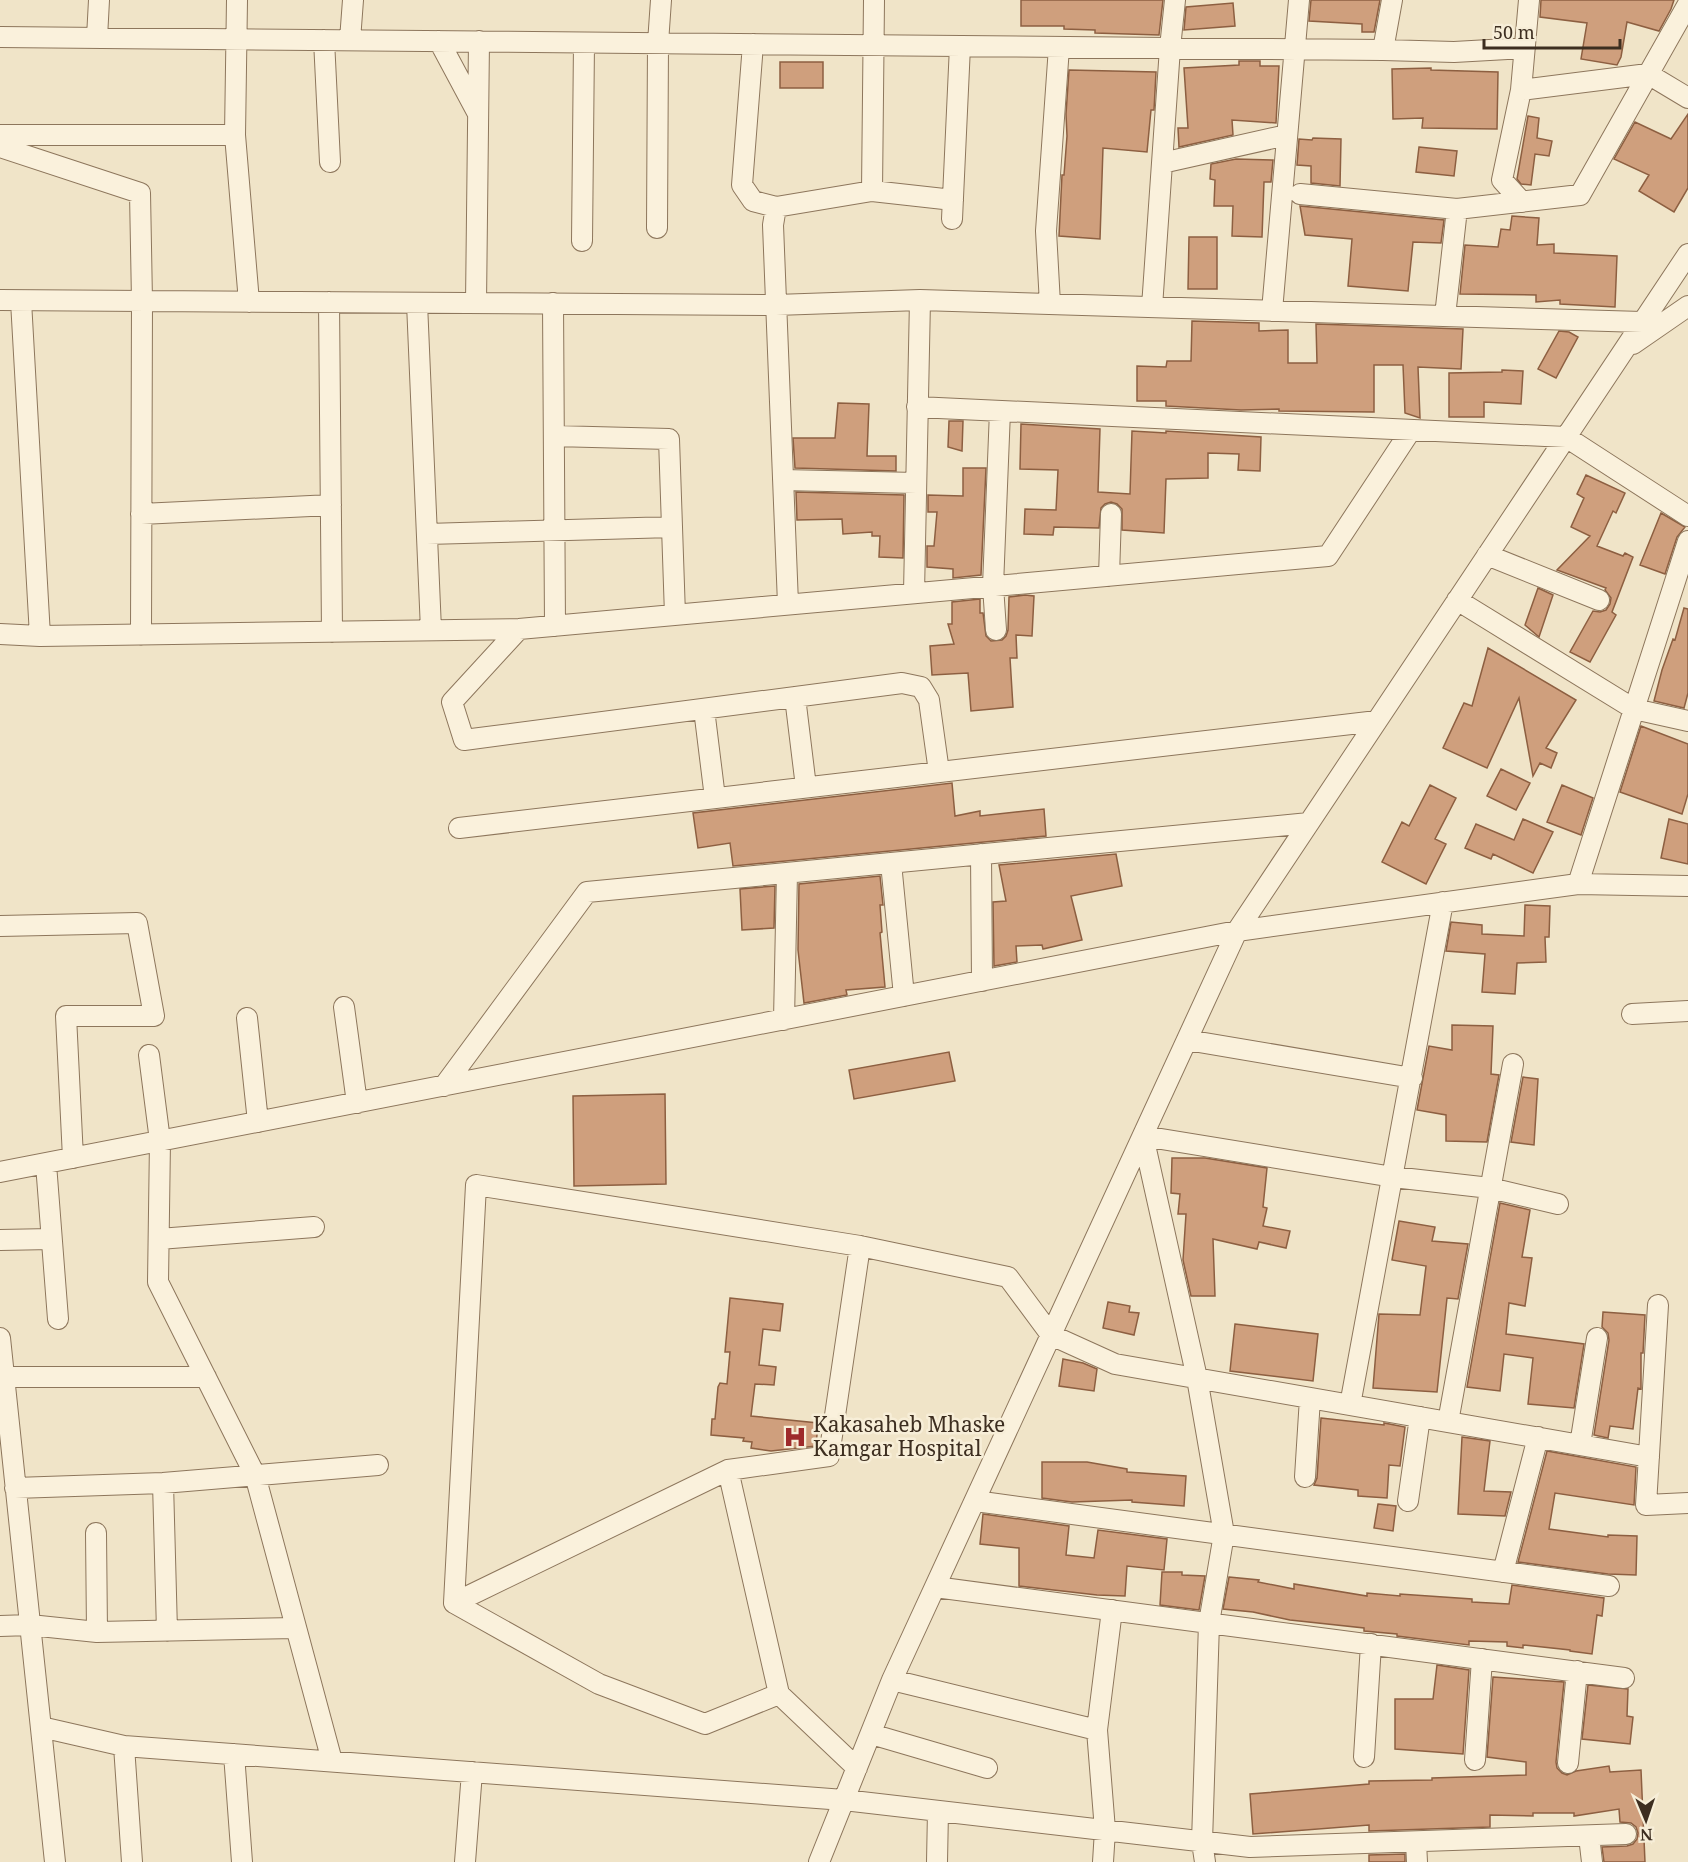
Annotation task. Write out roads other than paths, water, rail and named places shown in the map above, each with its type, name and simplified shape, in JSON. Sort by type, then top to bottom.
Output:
[{"type":"street","points":[[97,38],[99,0]]},
{"type":"street","points":[[237,0],[235,135],[249,302]]},
{"type":"street","points":[[350,40],[353,0]]},
{"type":"street","points":[[657,228],[658,43],[661,0]]},
{"type":"street","points":[[872,191],[874,0]]},
{"type":"street","points":[[1152,307],[1175,0]]},
{"type":"street","points":[[1272,311],[1299,0]]},
{"type":"street","points":[[1383,50],[1392,0]]},
{"type":"street","points":[[1513,203],[1502,180],[1521,90],[1529,0]]},
{"type":"street","points":[[1300,194],[1457,209],[1580,195],[1688,4]]},
{"type":"street","points":[[0,37],[1454,52],[1525,48]]},
{"type":"street","points":[[324,40],[330,162]]},
{"type":"street","points":[[439,41],[478,114]]},
{"type":"street","points":[[476,303],[479,41]]},
{"type":"street","points":[[582,241],[584,43]]},
{"type":"street","points":[[753,44],[742,185],[753,201],[776,207],[872,191],[952,210],[960,46]]},
{"type":"street","points":[[1050,304],[1046,231],[1059,47]]},
{"type":"street","points":[[1521,90],[1648,74],[1688,98]]},
{"type":"street","points":[[0,135],[235,135]]},
{"type":"street","points":[[1162,163],[1287,135]]},
{"type":"street","points":[[0,147],[140,193],[141,635]]},
{"type":"street","points":[[776,207],[773,225],[788,604]]},
{"type":"street","points":[[1445,316],[1457,209]]},
{"type":"street","points":[[819,1862],[892,1680],[1237,931],[1688,254]]},
{"type":"street","points":[[0,300],[776,305],[920,300],[1642,322]]},
{"type":"street","points":[[21,300],[40,636]]},
{"type":"street","points":[[914,593],[920,300]]},
{"type":"street","points":[[329,302],[332,632]]},
{"type":"street","points":[[417,303],[432,630]]},
{"type":"street","points":[[553,303],[555,626]]},
{"type":"street","points":[[1624,350],[1688,306]]},
{"type":"street","points":[[918,407],[1566,437],[1688,516]]},
{"type":"street","points":[[996,630],[993,586],[1000,411]]},
{"type":"street","points":[[0,634],[40,636],[519,629],[669,609],[788,604],[1328,556],[1411,430]]},
{"type":"street","points":[[554,436],[669,439],[672,527],[669,609]]},
{"type":"street","points":[[783,480],[916,483]]},
{"type":"street","points":[[141,514],[331,505]]},
{"type":"street","points":[[1109,576],[1111,514]]},
{"type":"street","points":[[427,534],[672,527]]},
{"type":"street","points":[[1578,884],[1688,542]]},
{"type":"street","points":[[1487,555],[1599,600]]},
{"type":"street","points":[[1457,600],[1634,709],[1688,721]]},
{"type":"street","points":[[519,629],[452,702],[464,740],[902,683],[921,687],[929,700],[939,772]]},
{"type":"street","points":[[795,697],[806,788]]},
{"type":"street","points":[[704,709],[715,798]]},
{"type":"street","points":[[459,828],[1377,721]]},
{"type":"street","points":[[444,1086],[587,892],[1309,823]]},
{"type":"street","points":[[981,854],[982,981]]},
{"type":"street","points":[[891,863],[904,996]]},
{"type":"street","points":[[784,1020],[786,873]]},
{"type":"street","points":[[0,1172],[1237,931],[1578,884],[1688,886]]},
{"type":"street","points":[[1350,1405],[1443,902]]},
{"type":"street","points":[[0,926],[137,923],[154,1016],[66,1016],[73,1158]]},
{"type":"street","points":[[344,1007],[357,1103]]},
{"type":"street","points":[[1632,1014],[1688,1011]]},
{"type":"street","points":[[246,1018],[258,1122]]},
{"type":"street","points":[[1187,1040],[1412,1078]]},
{"type":"street","points":[[149,1055],[159,1141],[158,1282],[255,1475],[332,1761]]},
{"type":"street","points":[[1448,1422],[1513,1064]]},
{"type":"street","points":[[1143,1136],[1393,1177],[1490,1188],[1558,1204]]},
{"type":"street","points":[[1143,1136],[1197,1378],[1224,1534],[1209,1623],[1202,1842],[1205,1862]]},
{"type":"street","points":[[46,1164],[58,1319]]},
{"type":"street","points":[[454,1603],[477,1185],[860,1246],[1008,1277],[1051,1335],[1115,1364],[1649,1457]]},
{"type":"street","points":[[159,1239],[314,1227]]},
{"type":"street","points":[[0,1240],[51,1239]]},
{"type":"street","points":[[454,1603],[728,1470],[829,1456],[860,1246]]},
{"type":"street","points":[[1658,1305],[1646,1505],[1688,1503]]},
{"type":"street","points":[[0,1338],[55,1862]]},
{"type":"street","points":[[1580,1445],[1597,1338]]},
{"type":"street","points":[[4,1377],[206,1377]]},
{"type":"street","points":[[1305,1477],[1310,1398]]},
{"type":"street","points":[[1408,1501],[1420,1417]]},
{"type":"street","points":[[1503,1572],[1538,1437]]},
{"type":"street","points":[[15,1488],[163,1483],[378,1465]]},
{"type":"street","points":[[728,1470],[779,1694],[857,1768]]},
{"type":"street","points":[[163,1483],[167,1631]]},
{"type":"street","points":[[975,1501],[1609,1586]]},
{"type":"street","points":[[96,1533],[97,1632]]},
{"type":"street","points":[[935,1587],[1624,1678]]},
{"type":"street","points":[[454,1603],[599,1684],[705,1724],[779,1694]]},
{"type":"street","points":[[1103,1862],[1105,1830],[1097,1730],[1112,1610]]},
{"type":"street","points":[[0,1626],[30,1625],[97,1632],[296,1628]]},
{"type":"street","points":[[1364,1757],[1371,1644]]},
{"type":"street","points":[[1476,1760],[1482,1659]]},
{"type":"street","points":[[1568,1763],[1577,1671]]},
{"type":"street","points":[[892,1680],[1097,1730]]},
{"type":"street","points":[[40,1727],[124,1746],[844,1800],[1315,1854],[1416,1842],[1626,1834]]},
{"type":"street","points":[[871,1734],[987,1767]]},
{"type":"street","points":[[124,1746],[132,1862]]},
{"type":"street","points":[[234,1754],[242,1862]]},
{"type":"street","points":[[465,1862],[472,1772]]},
{"type":"street","points":[[937,1862],[938,1811]]},
{"type":"street","points":[[1589,1836],[1592,1862]]},
{"type":"street","points":[[1416,1842],[1417,1862]]},
{"type":"place","name":"Kakasaheb Mhaske Kamgar Hospital","points":[[795,1437]]}]
